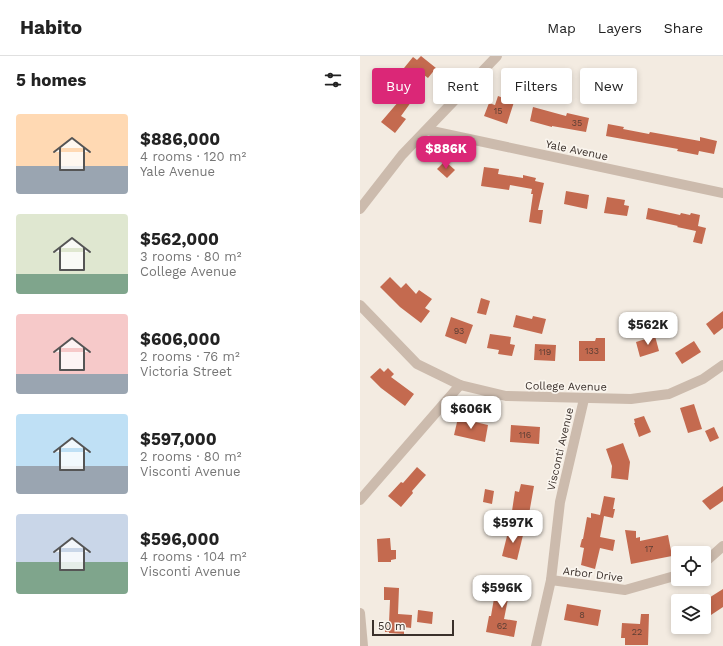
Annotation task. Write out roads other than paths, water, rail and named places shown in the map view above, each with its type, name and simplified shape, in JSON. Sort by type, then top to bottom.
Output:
[{"type":"street","points":[[360,209],[402,155],[496,56]]},
{"type":"street","name":"Yale Avenue","points":[[427,130],[723,193]]},
{"type":"street","name":"College Avenue","points":[[360,305],[417,364],[460,385],[506,396],[631,399],[669,394],[703,379],[723,365]]},
{"type":"street","points":[[360,500],[460,385]]},
{"type":"street","name":"Visconti Avenue","points":[[536,646],[551,580],[560,502],[584,399]]},
{"type":"street","points":[[711,557],[723,546]]},
{"type":"street","name":"Arbor Drive","points":[[551,580],[626,590],[671,576]]},
{"type":"street","points":[[360,613],[363,646]]}]
